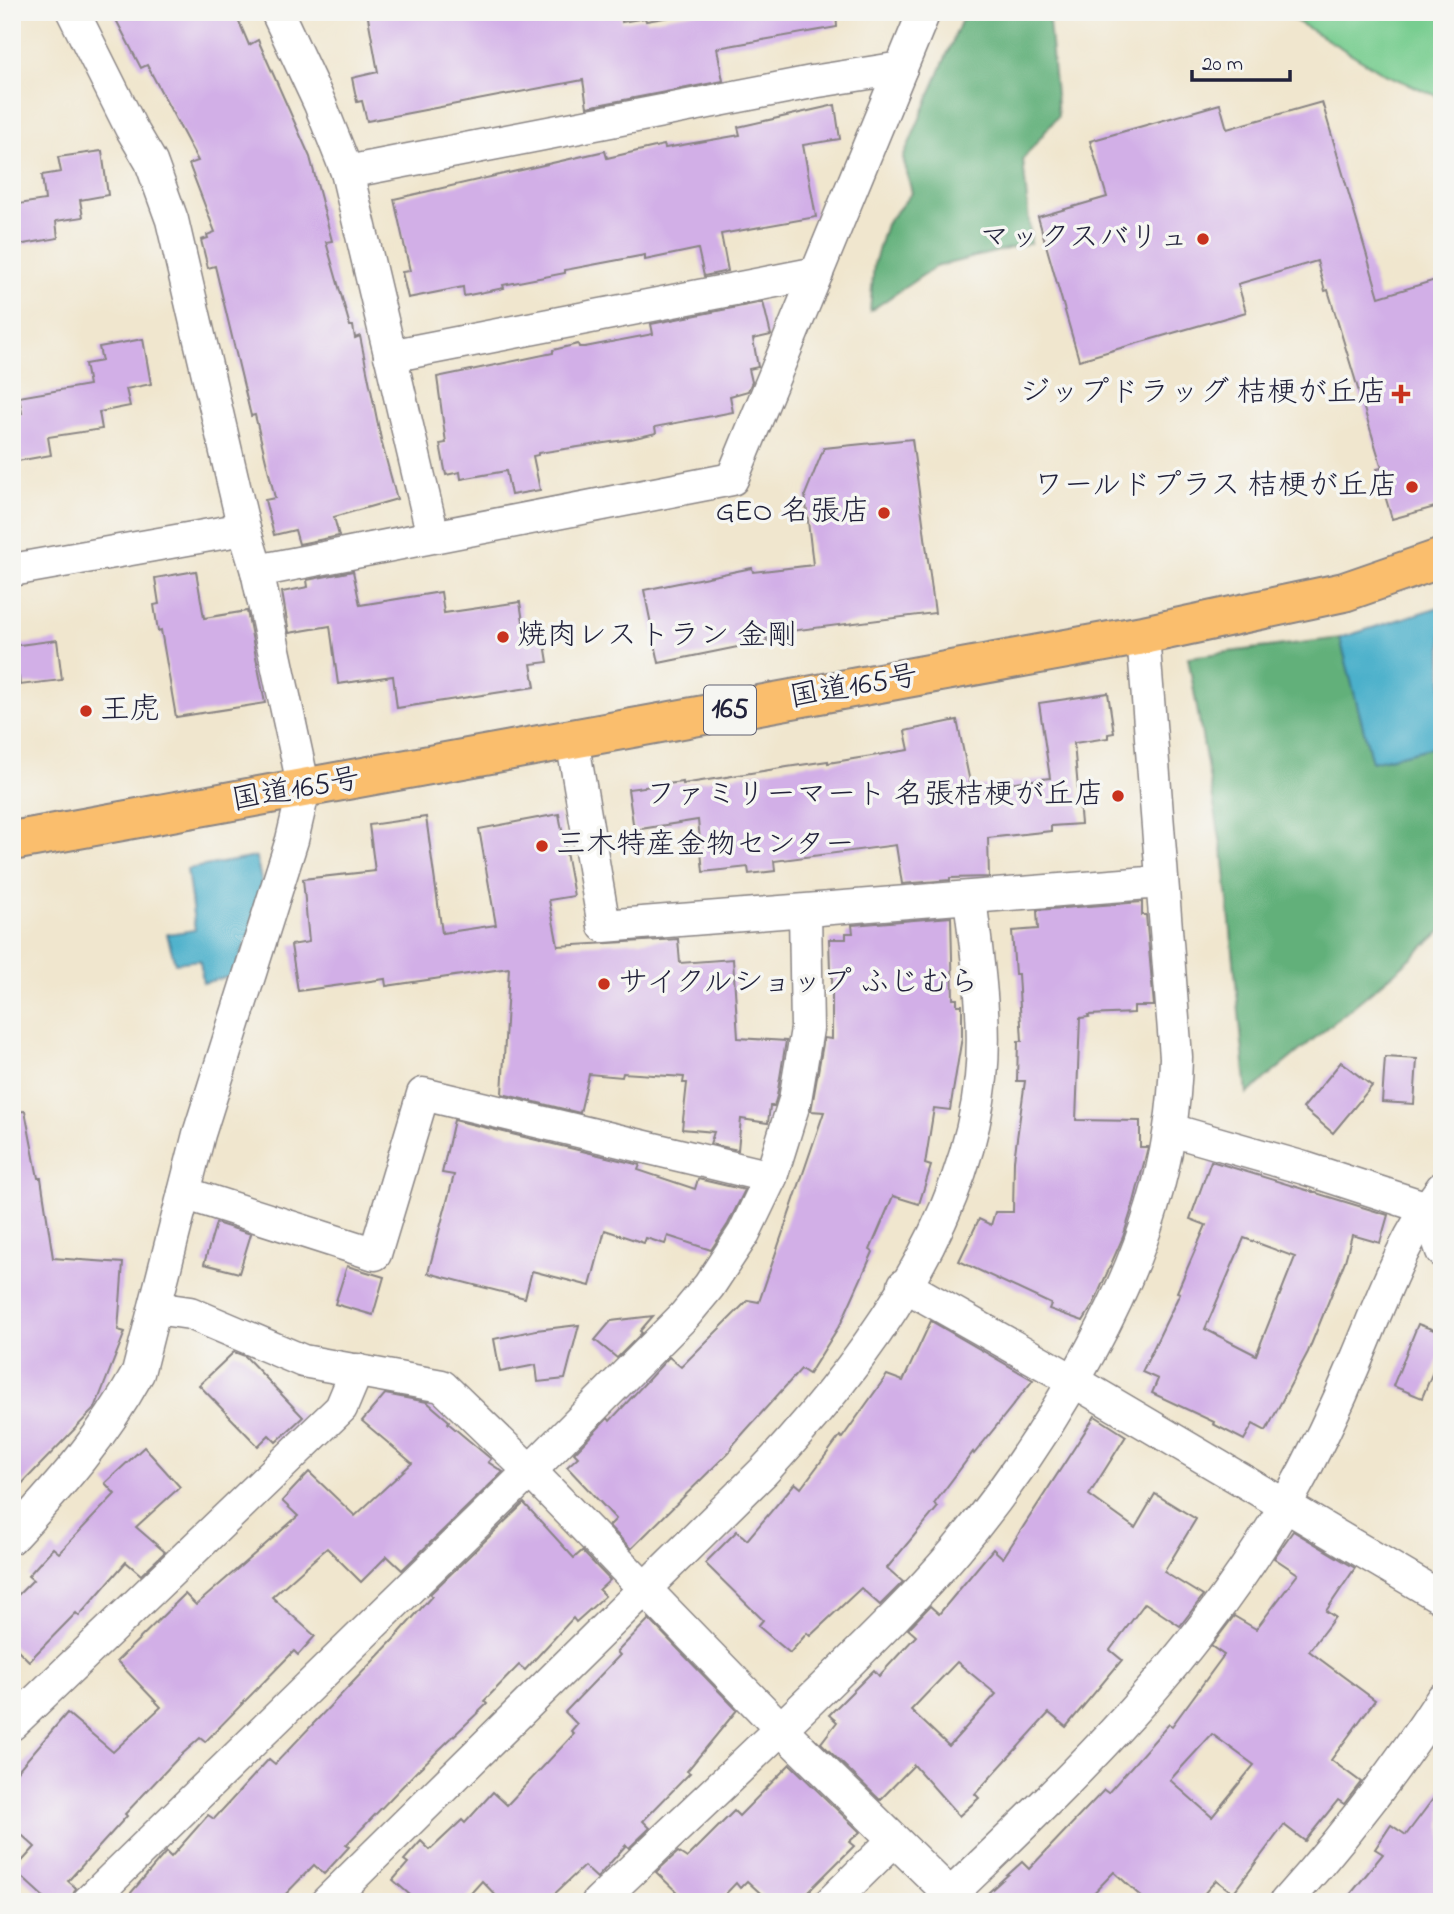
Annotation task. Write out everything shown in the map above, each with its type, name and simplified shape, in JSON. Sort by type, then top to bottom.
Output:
[{"type":"highway","name":"国道165号","points":[[12,841],[1143,635],[1344,592],[1442,558]]},
{"type":"street","points":[[12,1537],[68,1477],[119,1406],[138,1373],[198,1134],[292,840],[304,789],[257,571],[244,529],[172,220],[151,162],[73,12]]},
{"type":"street","points":[[277,12],[320,104],[347,172],[433,537]]},
{"type":"street","points":[[257,571],[732,479],[924,12]]},
{"type":"street","points":[[347,172],[812,82],[901,68]]},
{"type":"street","points":[[390,356],[817,273]]},
{"type":"street","points":[[12,570],[244,529]]},
{"type":"street","points":[[598,1902],[918,1593],[956,1549],[1022,1462],[1074,1381],[1132,1269],[1147,1228],[1171,1129],[1176,1057],[1143,635]]},
{"type":"street","points":[[572,739],[604,926],[1161,882]]},
{"type":"street","points":[[327,1902],[798,1435],[872,1339],[940,1222],[966,1152],[975,1117],[983,1041],[981,988],[970,898]]},
{"type":"street","points":[[88,1902],[530,1471],[685,1315],[709,1286],[744,1233],[771,1177],[795,1100],[808,1000],[805,912]]},
{"type":"street","points":[[184,1193],[375,1254],[423,1094],[771,1177]]},
{"type":"street","points":[[1171,1129],[1304,1168],[1434,1198]]},
{"type":"street","points":[[155,1308],[190,1313],[303,1361],[442,1386],[530,1471],[781,1728],[954,1898],[1154,1689],[1215,1611],[1285,1506],[1335,1411],[1396,1262],[1434,1198]]},
{"type":"street","points":[[1434,1198],[1442,1251]]},
{"type":"street","points":[[904,1285],[1074,1381],[1442,1598]]},
{"type":"street","points":[[12,1724],[341,1408],[357,1370]]},
{"type":"street","points":[[1286,1902],[1340,1841],[1442,1699]]},
{"type":"street","points":[[831,1902],[894,1840]]},
{"type":"green space","points":[[965,12],[1048,12],[1058,116],[1023,159],[1031,243],[935,267],[870,311],[874,264],[886,224],[912,193],[903,158]]},
{"type":"green space","points":[[1281,12],[1442,12],[1442,98],[1387,75]]},
{"type":"green space","points":[[1340,638],[1372,761],[1442,745],[1442,930],[1247,1094],[1224,861],[1188,657]]},
{"type":"water","points":[[1442,606],[1442,745],[1372,762],[1340,638]]},
{"type":"water","points":[[256,857],[265,898],[232,976],[203,983],[200,960],[175,963],[167,934],[195,930],[187,869]]},
{"type":"building","points":[[112,12],[235,12],[249,45],[258,40],[310,157],[332,241],[326,242],[350,326],[353,326],[355,338],[360,336],[382,444],[397,499],[334,517],[339,536],[299,544],[295,530],[274,535],[265,500],[275,498],[255,415],[251,416],[215,266],[208,268],[201,240],[215,232],[189,164],[198,161],[147,65],[141,68]]},
{"type":"building","points":[[367,12],[621,12],[622,22],[699,12],[836,12],[837,27],[717,48],[723,81],[587,107],[583,80],[367,121],[362,101],[357,102],[352,78],[378,72]]},
{"type":"building","name":"マックスバリュ","points":[[1322,102],[1379,297],[1442,278],[1442,505],[1392,519],[1377,469],[1382,468],[1317,261],[1238,284],[1246,312],[1079,360],[1038,217],[1107,197],[1090,141],[1220,104],[1227,129]]},
{"type":"building","points":[[835,105],[840,139],[803,145],[816,217],[721,234],[728,271],[704,276],[698,249],[645,260],[645,255],[565,270],[565,273],[464,296],[463,287],[408,298],[402,272],[410,271],[394,199],[605,151],[607,158],[664,145],[665,148],[740,135],[738,127]]},
{"type":"building","points":[[102,151],[108,195],[80,200],[83,217],[56,221],[58,238],[12,246],[12,205],[45,200],[42,175],[61,172],[58,157]]},
{"type":"building","points":[[763,302],[771,335],[753,339],[758,367],[749,369],[752,382],[748,391],[730,396],[733,412],[655,427],[656,433],[631,439],[538,453],[533,456],[540,490],[511,495],[506,471],[461,479],[460,472],[446,475],[440,444],[446,443],[437,377],[553,353],[553,350],[578,344],[579,347],[585,347],[653,334],[651,324]]},
{"type":"building","points":[[143,339],[151,384],[126,389],[130,406],[99,412],[102,429],[48,437],[51,455],[12,462],[12,414],[22,413],[19,397],[89,385],[85,364],[102,361],[99,347]]},
{"type":"building","points":[[912,439],[935,613],[766,634],[767,641],[659,663],[644,590],[752,568],[753,572],[813,565],[805,495],[824,448]]},
{"type":"building","points":[[196,571],[204,618],[247,611],[265,703],[176,717],[154,605],[159,604],[155,578]]},
{"type":"building","points":[[353,571],[360,605],[441,592],[444,613],[520,602],[524,628],[542,625],[548,662],[531,664],[535,687],[397,708],[393,676],[338,684],[330,626],[289,633],[282,592],[308,587],[307,580]]},
{"type":"building","points":[[57,640],[62,680],[20,685],[19,677],[12,678],[12,646]]},
{"type":"building","points":[[1108,693],[1114,733],[1108,734],[1108,738],[1074,743],[1081,824],[1051,826],[1051,831],[988,838],[989,877],[950,878],[902,884],[896,845],[774,861],[775,871],[749,874],[748,867],[703,872],[698,820],[634,830],[628,789],[683,784],[909,750],[905,731],[957,720],[971,787],[1050,778],[1039,703]]},
{"type":"building","points":[[559,814],[574,896],[549,900],[558,946],[678,939],[680,963],[733,959],[738,1038],[786,1041],[777,1096],[774,1106],[770,1106],[768,1123],[741,1119],[738,1150],[710,1144],[714,1132],[682,1129],[687,1083],[683,1083],[684,1077],[589,1074],[580,1113],[502,1094],[509,968],[386,986],[385,979],[298,991],[291,945],[309,942],[303,879],[375,871],[369,825],[426,817],[442,933],[496,925],[479,829]]},
{"type":"building","points":[[1142,902],[1142,915],[1146,915],[1154,1006],[1134,1006],[1134,1013],[1088,1015],[1089,1017],[1080,1018],[1076,1120],[1140,1121],[1140,1147],[1148,1147],[1123,1237],[1093,1305],[1083,1321],[1049,1309],[1051,1304],[959,1261],[979,1219],[991,1225],[995,1212],[1013,1212],[1014,1160],[1025,1081],[1017,1081],[1018,1041],[1022,1041],[1012,931],[1038,929],[1037,910]]},
{"type":"building","points":[[951,917],[953,999],[957,999],[957,1005],[962,1005],[962,1037],[950,1110],[934,1108],[925,1164],[931,1166],[919,1204],[893,1196],[870,1250],[873,1252],[841,1323],[809,1374],[801,1369],[732,1449],[631,1549],[609,1526],[616,1519],[567,1467],[578,1457],[574,1453],[608,1418],[610,1421],[669,1357],[681,1367],[748,1300],[759,1302],[824,1112],[811,1111],[824,1038],[832,1039],[829,939],[846,939],[846,933],[853,933],[852,925]]},
{"type":"building","points":[[1385,1057],[1417,1059],[1414,1104],[1382,1102]]},
{"type":"building","points":[[1341,1062],[1372,1086],[1333,1133],[1303,1108]]},
{"type":"building","points":[[25,1111],[38,1178],[41,1178],[53,1258],[123,1263],[118,1330],[125,1332],[95,1408],[12,1494],[12,1112]]},
{"type":"building","points":[[454,1120],[640,1165],[638,1170],[695,1189],[698,1179],[745,1190],[711,1250],[668,1236],[665,1244],[646,1238],[644,1243],[605,1230],[590,1286],[532,1271],[525,1298],[428,1273],[454,1175],[442,1173]]},
{"type":"building","points":[[1211,1161],[1388,1215],[1380,1243],[1352,1235],[1345,1261],[1308,1352],[1266,1431],[1253,1424],[1244,1440],[1213,1424],[1214,1422],[1152,1393],[1158,1379],[1142,1372],[1180,1293],[1177,1292],[1206,1225],[1190,1219]],"holes":[[[1244,1238],[1295,1257],[1256,1355],[1205,1329]]]},
{"type":"building","points":[[216,1223],[251,1234],[239,1273],[204,1264]]},
{"type":"building","points":[[347,1266],[384,1277],[373,1315],[335,1304]]},
{"type":"building","points":[[653,1316],[640,1331],[642,1333],[617,1358],[595,1340],[611,1321]]},
{"type":"building","points":[[931,1321],[1033,1380],[974,1454],[973,1452],[934,1504],[938,1507],[887,1568],[903,1582],[880,1605],[861,1588],[810,1636],[807,1633],[790,1653],[758,1626],[763,1620],[705,1563],[737,1531],[747,1540],[795,1483],[801,1488],[840,1436],[842,1438],[887,1375],[903,1381]]},
{"type":"building","points":[[1418,1324],[1442,1333],[1442,1350],[1422,1398],[1393,1386]]},
{"type":"building","points":[[579,1325],[565,1379],[538,1382],[536,1365],[500,1372],[494,1339]]},
{"type":"building","points":[[234,1352],[245,1356],[303,1417],[276,1442],[269,1435],[258,1446],[199,1385]]},
{"type":"building","points":[[385,1394],[427,1402],[491,1459],[488,1462],[503,1472],[402,1570],[387,1556],[361,1582],[327,1548],[272,1597],[315,1636],[298,1655],[294,1651],[205,1742],[200,1738],[179,1757],[125,1814],[127,1816],[68,1881],[76,1888],[70,1902],[49,1902],[14,1870],[35,1847],[12,1826],[12,1777],[67,1713],[113,1752],[161,1707],[117,1661],[185,1594],[196,1605],[298,1516],[282,1501],[309,1472],[355,1516],[412,1463],[362,1421]]},
{"type":"building","points":[[1095,1416],[1126,1436],[1089,1495],[1135,1528],[1155,1494],[1196,1519],[1164,1572],[1203,1596],[1180,1626],[1145,1603],[1110,1650],[1122,1660],[1066,1727],[1049,1713],[975,1794],[979,1798],[959,1816],[914,1765],[880,1800],[821,1743],[837,1722],[829,1715],[874,1670],[879,1676],[916,1636],[908,1629],[930,1606],[939,1614],[993,1549],[1003,1558]],"holes":[[[957,1662],[996,1694],[949,1746],[911,1710]]]},
{"type":"building","points":[[144,1447],[180,1487],[136,1527],[165,1552],[141,1575],[126,1562],[79,1616],[76,1613],[29,1661],[12,1644],[12,1601],[33,1580],[28,1576],[53,1548],[59,1553],[115,1494],[105,1483]]},
{"type":"building","points":[[524,1503],[574,1558],[582,1551],[610,1580],[599,1590],[605,1596],[576,1622],[573,1618],[525,1670],[519,1665],[484,1701],[487,1704],[418,1770],[346,1845],[349,1847],[324,1874],[314,1865],[278,1902],[123,1902],[166,1852],[171,1857],[208,1815],[214,1819],[269,1759],[275,1764],[393,1640],[432,1596],[430,1594]]},
{"type":"building","points":[[1293,1531],[1355,1568],[1326,1611],[1335,1617],[1309,1651],[1375,1700],[1331,1760],[1361,1782],[1344,1804],[1338,1800],[1305,1841],[1284,1825],[1233,1893],[1216,1880],[1197,1902],[1147,1902],[1114,1872],[1085,1902],[978,1902],[1022,1862],[1029,1869],[1104,1790],[1108,1793],[1169,1724],[1172,1726],[1224,1655],[1211,1646],[1234,1616],[1256,1629],[1298,1574],[1274,1558]],"holes":[[[1212,1734],[1254,1765],[1212,1817],[1170,1780]]]},
{"type":"building","points":[[649,1619],[737,1710],[687,1771],[690,1773],[643,1821],[650,1828],[629,1848],[626,1845],[597,1878],[584,1866],[546,1902],[502,1902],[482,1881],[463,1902],[418,1902],[393,1880],[408,1863],[404,1860],[421,1841],[430,1850],[462,1820],[465,1823],[493,1792],[507,1805],[574,1734],[571,1731],[577,1724],[565,1712],[620,1655],[617,1652]]},
{"type":"building","points":[[790,1764],[860,1832],[849,1842],[854,1846],[798,1902],[770,1902],[747,1881],[740,1888],[736,1883],[718,1902],[687,1902],[656,1872],[678,1852],[687,1858],[734,1811],[739,1816]]},
{"type":"building","points":[[1442,1787],[1442,1902],[1344,1902],[1383,1854],[1375,1849],[1391,1825],[1406,1835]]},
{"type":"place","name":"マックスバリュ","points":[[1203,239]]},
{"type":"place","name":"ジップドラッグ 桔梗が丘店","points":[[1401,394]]},
{"type":"place","name":"ワールドプラス 桔梗が丘店","points":[[1412,487]]},
{"type":"place","name":"GEO 名張店","points":[[884,513]]},
{"type":"place","name":"焼肉レストラン 金剛","points":[[503,637]]},
{"type":"place","name":"王虎","points":[[86,711]]},
{"type":"place","name":"ファミリーマート 名張桔梗が丘店","points":[[1118,796]]},
{"type":"place","name":"三木特産金物センター","points":[[542,846]]},
{"type":"place","name":"サイクルショップ ふじむら","points":[[604,984]]}]
